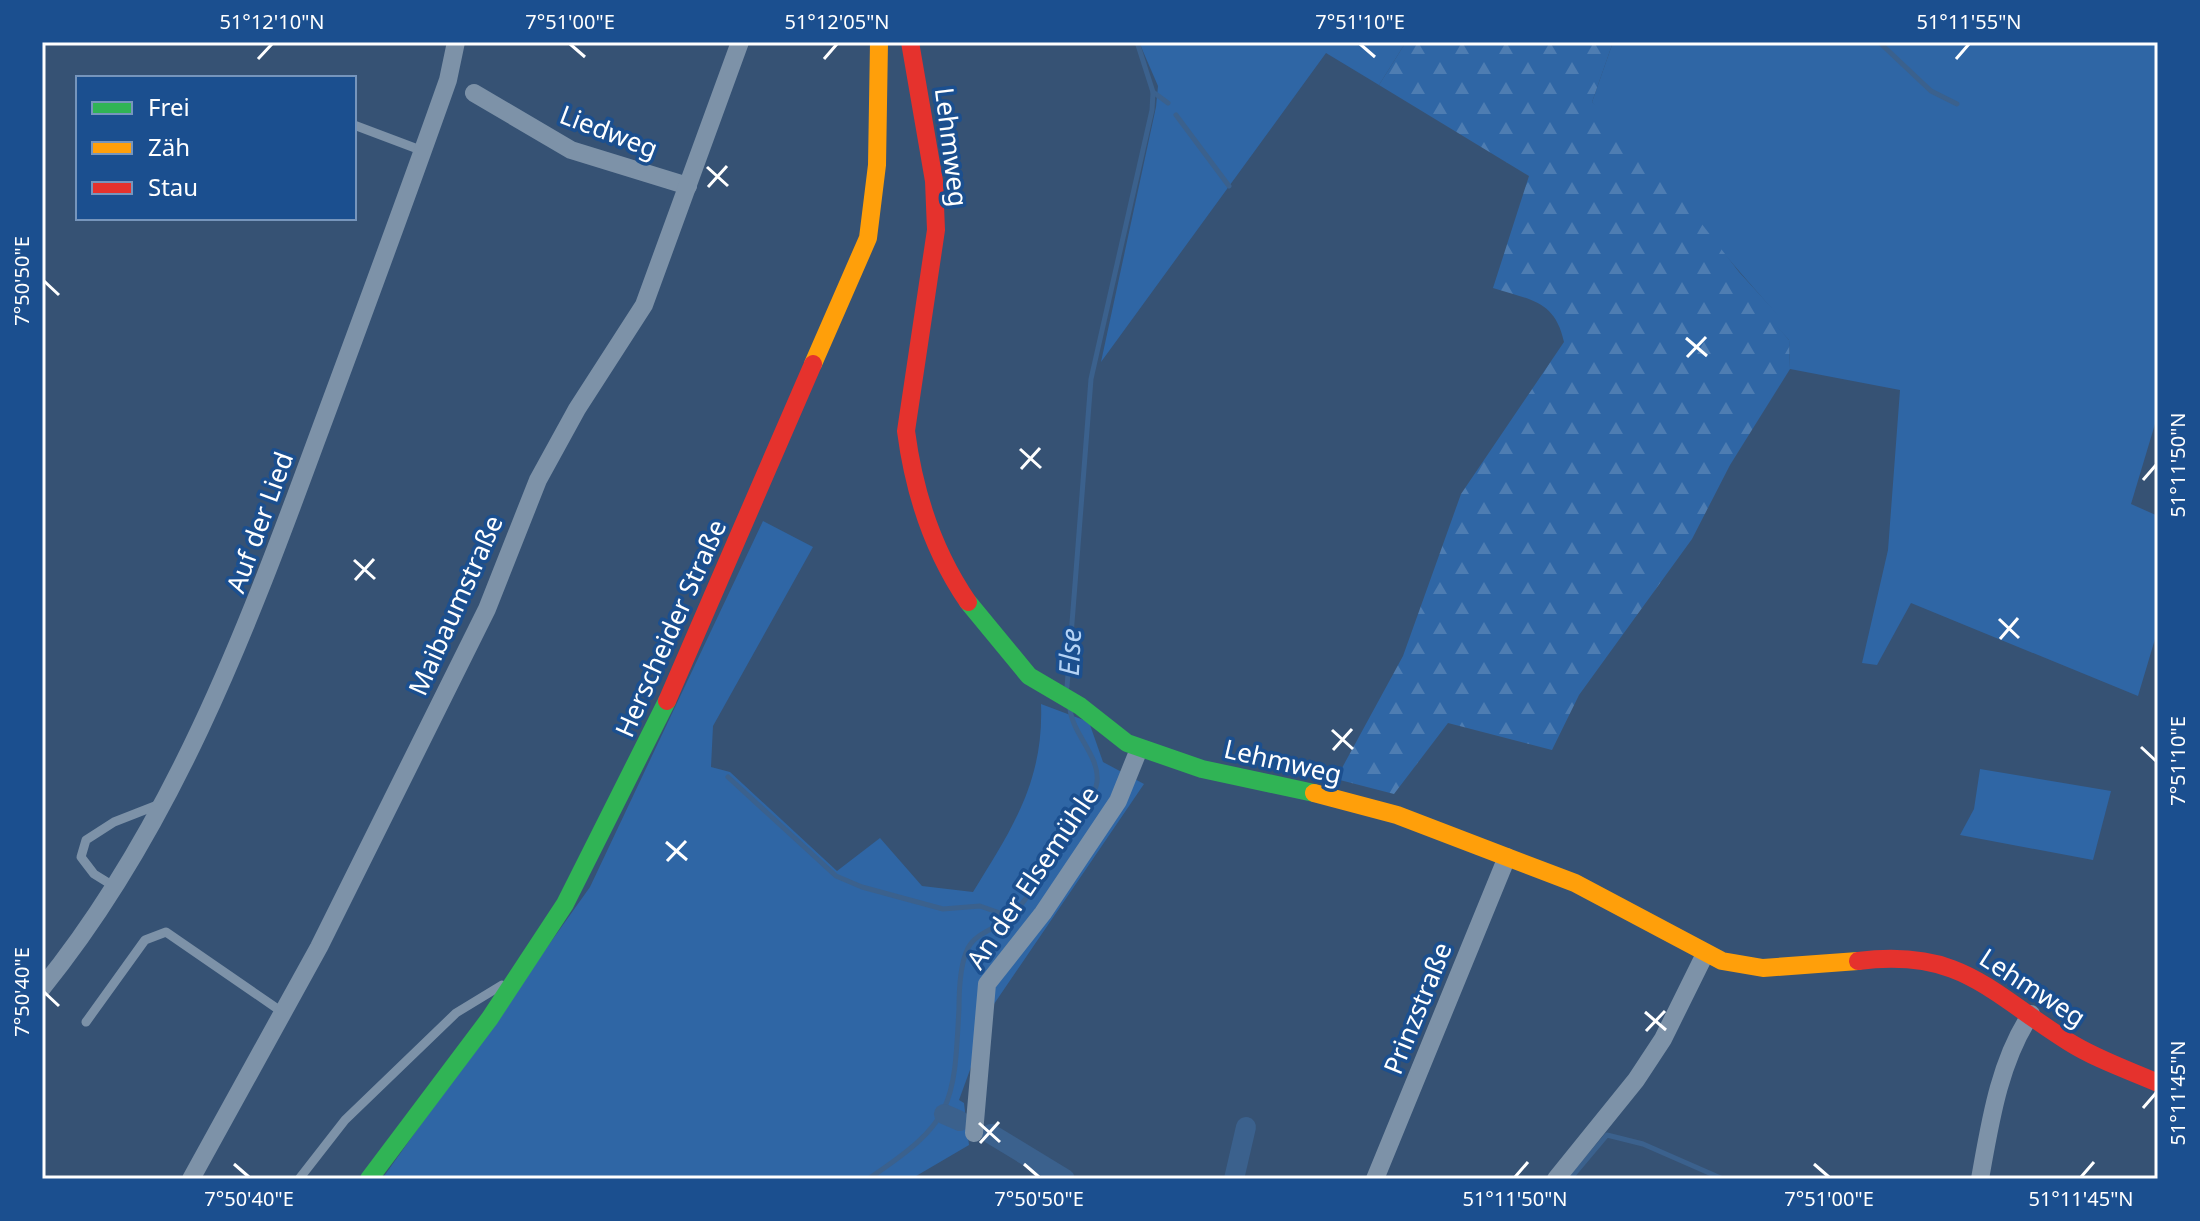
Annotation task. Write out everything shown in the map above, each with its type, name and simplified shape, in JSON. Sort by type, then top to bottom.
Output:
[{"type":"street","name":"Auf der Lied","points":[[42,988],[115,887],[206,717],[253,612],[423,151],[448,80],[456,42]]},
{"type":"street","name":"Maibaumstraße","points":[[191,1179],[240,1085],[285,1014],[487,609],[538,480],[577,409],[644,305],[740,42]]},
{"type":"street","name":"Herscheider Straße","points":[[369,1179],[516,979],[565,904],[639,762],[857,271],[868,238],[874,203],[879,42]]},
{"type":"street","name":"Lehmweg","points":[[910,42],[934,181],[936,230],[906,431],[908,463],[931,532],[967,598],[1011,658],[1032,679],[1086,710],[1103,728],[1139,749],[1198,767],[1383,811],[1507,857],[1619,904],[1698,951],[1734,964],[1767,970],[1886,959],[1930,961],[1980,980],[2086,1052],[2158,1083]]},
{"type":"street","name":"Liedweg","points":[[474,93],[571,150],[688,186]]},
{"type":"street","name":"An der Elsemühle","points":[[974,1133],[987,984],[1043,913],[1110,813],[1139,749]]},
{"type":"street","name":"Prinzstraße","points":[[1375,1179],[1507,857]]},
{"type":"street","points":[[1556,1179],[1636,1080],[1663,1039],[1698,951]]},
{"type":"street","points":[[1980,1179],[2002,1075],[2019,1032],[2031,1014]]},
{"type":"lane","points":[[356,126],[423,151]]},
{"type":"lane","points":[[115,887],[86,866],[81,857],[86,840],[114,822],[160,804]]},
{"type":"lane","points":[[86,1022],[145,940],[166,932],[285,1014]]},
{"type":"lane","points":[[299,1179],[345,1120],[456,1013],[488,991],[516,979]]},
{"type":"green space","points":[[1139,42],[1406,42],[1379,85],[1326,53],[1101,362],[1156,107],[1158,86]]},
{"type":"green space","points":[[1406,42],[1613,42],[1592,102],[1639,143],[1739,272],[1780,317],[1774,323],[1789,340],[1790,369],[1730,465],[1692,539],[1579,695],[1552,750],[1448,723],[1394,794],[1336,779],[1403,656],[1461,494],[1564,342],[1560,328],[1547,310],[1529,299],[1493,288],[1529,176],[1379,85]]},
{"type":"green space","points":[[1613,42],[2158,42],[2158,414],[2131,504],[2158,516],[2158,629],[2138,696],[1911,603],[1877,665],[1862,663],[1888,550],[1900,390],[1790,369],[1789,340],[1773,323],[1779,317],[1592,102]]},
{"type":"green space","points":[[763,521],[813,547],[713,726],[711,767],[730,772],[837,871],[880,838],[922,886],[973,892],[1012,825],[1031,781],[1041,732],[1041,704],[1089,722],[1103,762],[1144,784],[994,1004],[959,1100],[964,1103],[969,1145],[911,1179],[382,1179],[590,887]]},
{"type":"green space","points":[[1980,769],[2111,791],[2093,860],[1960,835],[1974,809]]},
{"type":"waterway","name":"Else","points":[[1067,687],[1091,379],[1152,110],[1153,92],[1137,42]]},
{"type":"waterway","points":[[1879,42],[1931,91],[1957,104]]},
{"type":"waterway","points":[[1153,92],[1168,103]]},
{"type":"waterway","points":[[1176,115],[1229,186]]},
{"type":"waterway","name":"Else","points":[[868,1179],[917,1142],[944,1110],[955,1069],[960,978],[968,948],[977,938],[1012,916],[1060,850],[1093,794],[1097,772],[1070,709]]},
{"type":"waterway","points":[[728,777],[836,876],[862,887],[943,909],[980,906],[1011,917]]},
{"type":"waterway","points":[[944,1114],[960,1121]]},
{"type":"waterway","points":[[1234,1179],[1246,1127]]},
{"type":"waterway","points":[[991,1134],[1065,1179]]},
{"type":"waterway","points":[[1570,1179],[1607,1135],[1643,1144],[1723,1179]]},
{"type":"traffic: fast","points":[[968,602],[1029,676],[1080,706],[1127,743],[1202,769],[1314,793]]},
{"type":"traffic: fast","points":[[369,1179],[490,1018],[565,904],[667,701]]},
{"type":"traffic: slow","points":[[813,364],[868,238],[877,165],[879,42]]},
{"type":"traffic: slow","points":[[1314,793],[1397,815],[1575,883],[1722,961],[1763,968],[1858,961]]},
{"type":"traffic: jam","points":[[910,42],[934,181],[936,230],[906,431],[914,476],[927,520],[935,542],[968,602]]},
{"type":"traffic: jam","points":[[667,701],[813,364]]},
{"type":"traffic: jam","points":[[1858,961],[1923,961],[1949,968],[1994,991],[2079,1048],[2158,1083]]}]
